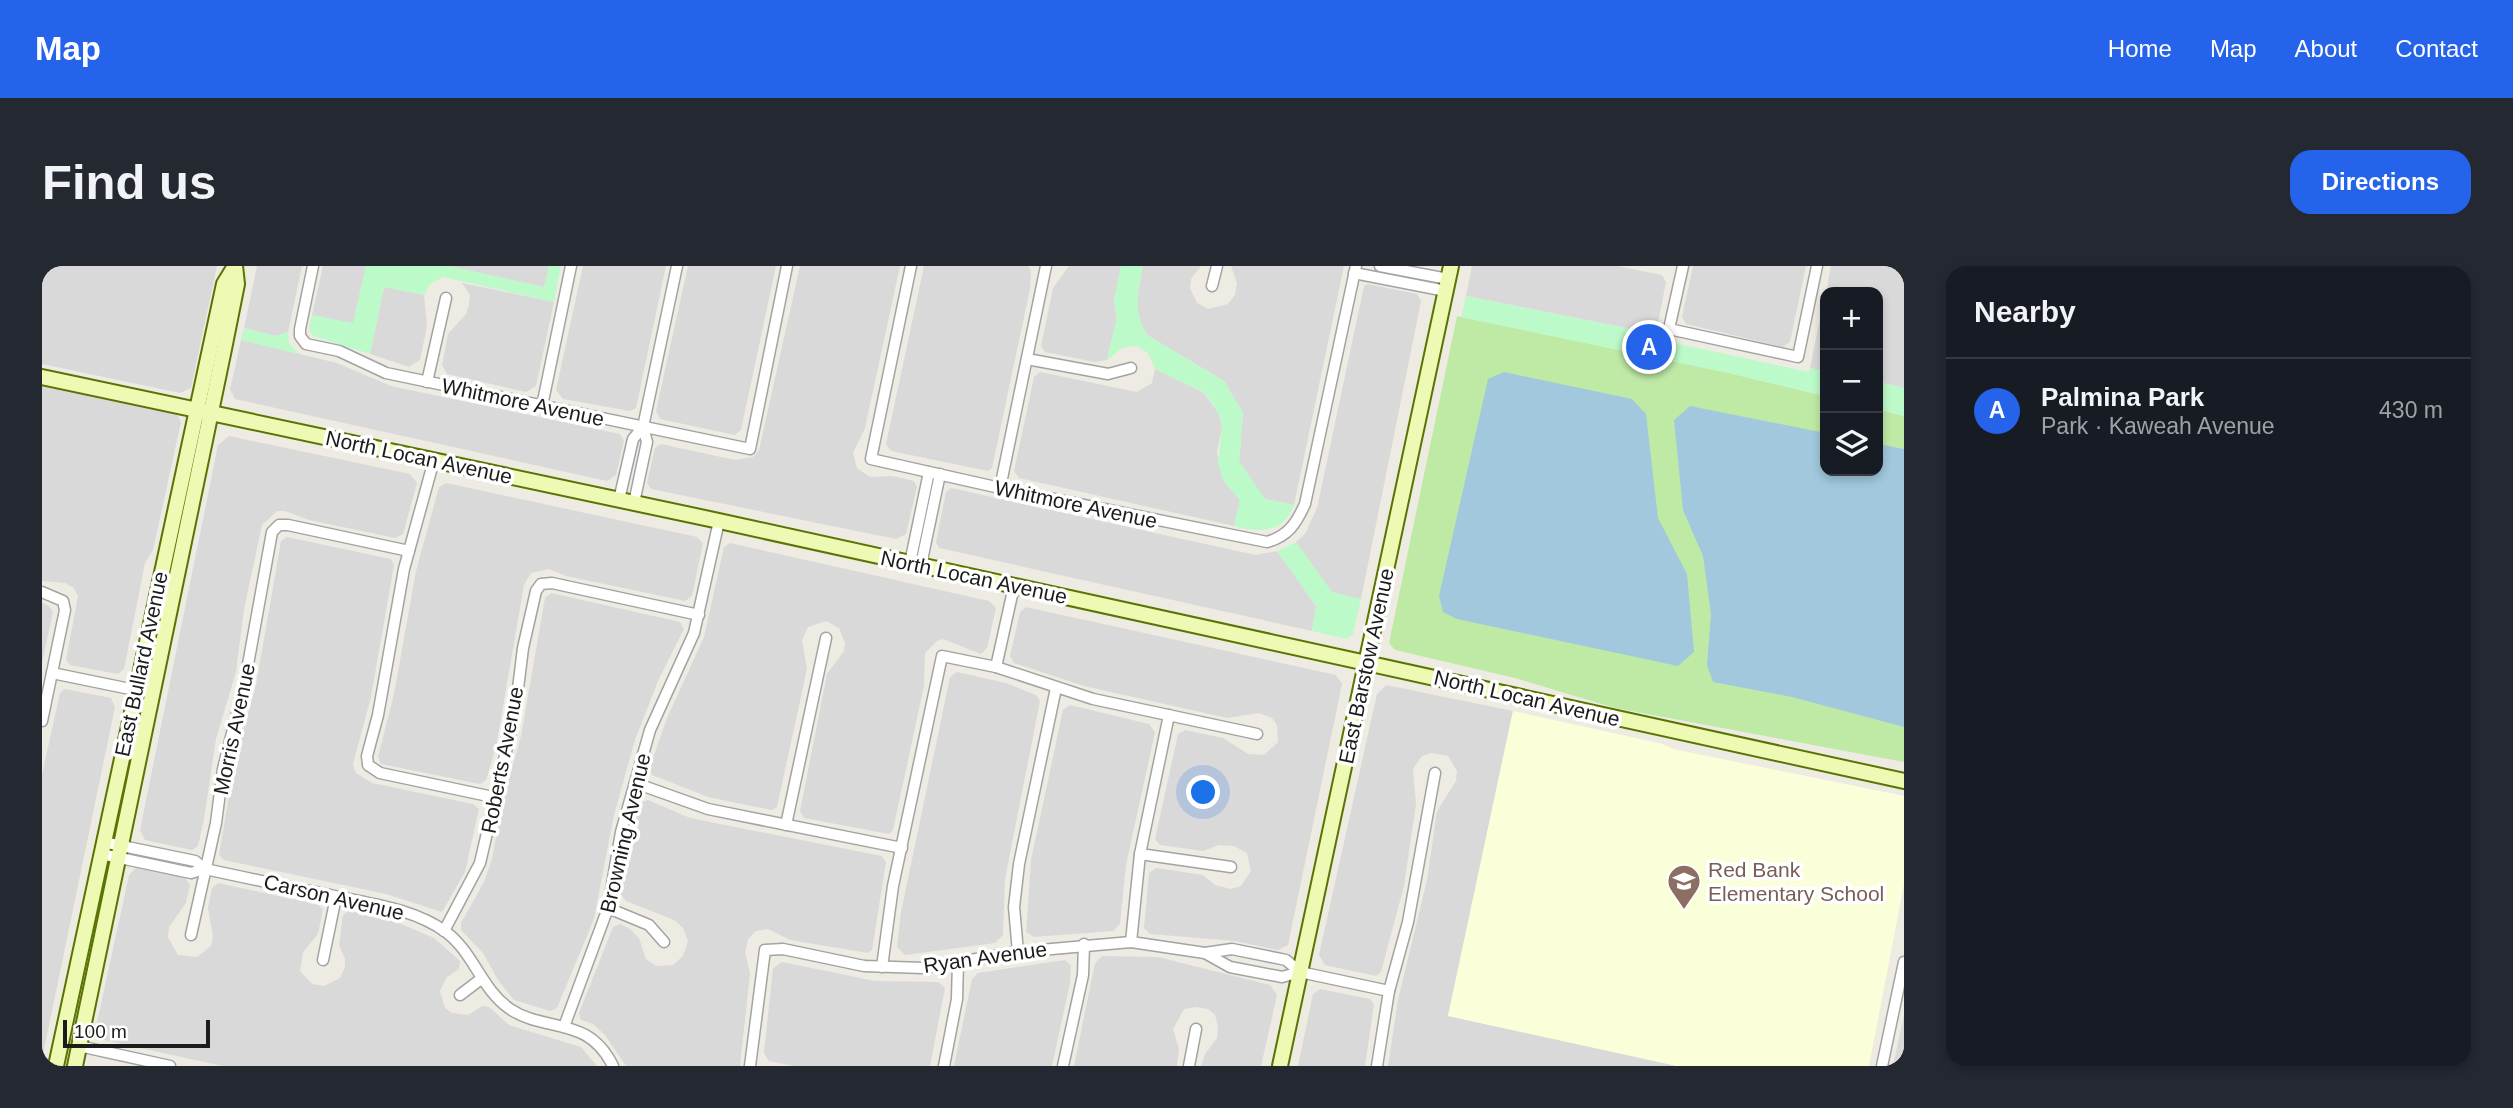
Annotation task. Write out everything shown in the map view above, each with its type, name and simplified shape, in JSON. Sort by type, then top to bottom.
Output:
[{"type":"street","name":"East Bullard Avenue","points":[[56,1066],[135,690],[204,411],[237,284],[235,266],[224,284],[204,411],[75,1066]]},
{"type":"street","name":"Whitmore Avenue","points":[[313,266],[300,329],[301,340],[306,344],[339,351],[386,373],[750,449],[787,266]]},
{"type":"street","points":[[542,406],[571,266]]},
{"type":"street","points":[[626,502],[647,442],[643,427],[677,266]]},
{"type":"street","name":"Whitmore Avenue","points":[[911,266],[872,458],[1000,488],[1251,541],[1267,542],[1280,538],[1296,524],[1305,504],[1355,269]]},
{"type":"street","points":[[1000,488],[1046,266]]},
{"type":"street","points":[[1212,286],[1217,266]]},
{"type":"street","points":[[1380,266],[1448,279]]},
{"type":"street","points":[[1681,266],[1669,329],[1798,357],[1817,266]]},
{"type":"street","points":[[1355,269],[1448,279]]},
{"type":"street","name":"East Barstow Avenue","points":[[1280,1066],[1448,279]]},
{"type":"street","points":[[427,382],[446,298]]},
{"type":"street","points":[[1027,359],[1108,374],[1131,368]]},
{"type":"street","name":"North Locan Avenue","points":[[42,377],[719,521],[1904,781]]},
{"type":"street","points":[[434,460],[391,630],[382,694],[367,756],[368,765],[380,773],[493,797]]},
{"type":"street","points":[[915,564],[934,473]]},
{"type":"street","name":"Browning Avenue","points":[[565,1024],[608,908],[621,832],[650,730],[668,684],[689,646],[699,615],[719,521]]},
{"type":"street","name":"Morris Avenue","points":[[191,935],[223,769],[245,681],[272,532],[279,525],[409,551]]},
{"type":"street","name":"Roberts Avenue","points":[[444,930],[480,863],[493,797],[515,713],[523,648],[536,591],[541,584],[552,583],[699,615]]},
{"type":"street","points":[[996,667],[1014,586]]},
{"type":"street","points":[[42,592],[63,601],[65,610],[42,721]]},
{"type":"street","points":[[786,825],[825,638]]},
{"type":"street","points":[[882,967],[902,848],[942,656],[996,667],[1056,688],[1257,734]]},
{"type":"street","points":[[52,673],[135,690]]},
{"type":"street","points":[[1018,952],[1014,906],[1019,864],[1056,688]]},
{"type":"street","points":[[1131,942],[1140,854],[1169,715]]},
{"type":"street","points":[[1377,1066],[1389,991],[1408,922],[1435,773]]},
{"type":"street","points":[[635,783],[708,809],[902,848]]},
{"type":"street","name":"Carson Avenue","points":[[102,848],[191,873],[205,869],[402,911],[444,930],[468,954],[481,979],[499,1000],[512,1010],[526,1016],[565,1024],[599,1046],[613,1066]]},
{"type":"street","points":[[1140,854],[1231,867]]},
{"type":"street","points":[[323,960],[336,897]]},
{"type":"street","points":[[608,908],[649,925],[664,942]]},
{"type":"street","name":"Ryan Avenue","points":[[750,1066],[765,950],[783,949],[882,967],[923,968],[1018,952],[1084,944],[1131,942],[1205,953],[1232,949],[1286,960],[1300,972]]},
{"type":"street","points":[[1063,1066],[1083,975],[1084,944]]},
{"type":"street","name":"Ryan Avenue","points":[[1205,953],[1230,967],[1282,977],[1300,972]]},
{"type":"street","points":[[944,1066],[957,999],[958,962]]},
{"type":"street","points":[[1882,1066],[1904,962]]},
{"type":"street","points":[[1300,972],[1389,991]]},
{"type":"street","points":[[460,995],[481,979]]},
{"type":"street","points":[[1189,1066],[1196,1029]]},
{"type":"street","points":[[79,1046],[170,1066]]},
{"type":"shaded area","points":[[42,266],[217,266],[191,388],[180,393],[42,364]]},
{"type":"shaded area","points":[[257,266],[302,266],[288,332],[276,336],[244,328]]},
{"type":"shaded area","points":[[323,266],[366,266],[353,324],[312,315]]},
{"type":"shaded area","points":[[449,266],[549,266],[544,287]]},
{"type":"shaded area","points":[[583,266],[666,266],[636,408],[630,411],[563,399],[556,390]]},
{"type":"shaded area","points":[[688,266],[776,266],[741,430],[735,435],[660,419],[656,411]]},
{"type":"shaded area","points":[[800,266],[900,266],[865,428],[853,453],[857,468],[870,477],[892,476],[914,481],[917,487],[906,534],[896,539],[651,489],[647,483],[655,448],[661,444],[735,460],[753,457],[759,450]]},
{"type":"shaded area","points":[[924,266],[1028,266],[1031,271],[1030,289],[992,468],[988,471],[891,451],[886,444]]},
{"type":"shaded area","points":[[1069,266],[1121,266],[1114,300],[1117,318],[1107,360],[1095,362],[1045,352],[1041,346],[1053,288]]},
{"type":"shaded area","points":[[1143,266],[1201,266],[1191,279],[1190,288],[1197,303],[1208,309],[1228,304],[1235,295],[1237,283],[1231,266],[1344,266],[1294,505],[1265,499],[1245,472],[1239,461],[1243,413],[1224,381],[1147,335],[1140,323],[1136,303]]},
{"type":"shaded area","points":[[1472,266],[1617,266],[1662,275],[1666,282],[1656,334],[1466,296]]},
{"type":"shaded area","points":[[1693,266],[1806,266],[1790,342],[1783,347],[1686,324],[1682,317]]},
{"type":"shaded area","points":[[1831,266],[1904,266],[1904,388],[1883,383],[1883,287],[1827,287]]},
{"type":"shaded area","points":[[462,283],[554,302],[536,386],[526,392],[447,374],[442,365],[448,334],[466,314],[469,305],[470,295]]},
{"type":"shaded area","points":[[1368,284],[1417,294],[1421,301],[1361,599],[1332,593],[1296,542],[1305,534],[1317,508],[1364,286]]},
{"type":"shaded area","points":[[384,287],[424,295],[427,326],[420,360],[409,367],[370,354]]},
{"type":"shaded area","points":[[1820,319],[1820,370],[1810,368]]},
{"type":"shaded area","points":[[241,340],[337,363],[391,386],[620,434],[624,441],[616,475],[607,481],[235,399],[230,389]]},
{"type":"shaded area","points":[[1155,369],[1204,393],[1219,414],[1222,428],[1217,452],[1223,480],[1240,500],[1234,526],[1019,478],[1014,471],[1034,377],[1040,372],[1137,392],[1152,383]]},
{"type":"shaded area","points":[[42,385],[176,412],[181,422],[153,550],[145,563],[124,669],[118,674],[70,665],[66,660],[78,596],[74,588],[65,583],[42,581]]},
{"type":"shaded area","points":[[229,436],[410,474],[417,483],[403,534],[395,538],[309,520],[285,511],[277,511],[262,525],[244,609],[236,672],[216,739],[198,846],[192,850],[145,840],[140,830],[218,445]]},
{"type":"shaded area","points":[[446,483],[697,537],[703,543],[692,596],[685,601],[566,576],[549,569],[531,573],[524,585],[496,747],[486,780],[480,784],[381,764],[378,757],[394,694],[416,571],[439,487]]},
{"type":"shaded area","points":[[951,488],[1255,555],[1277,551],[1316,606],[1312,631],[939,548],[936,542],[946,492]]},
{"type":"shaded area","points":[[287,537],[391,559],[394,565],[371,697],[353,764],[356,773],[372,783],[473,804],[479,809],[465,872],[442,912],[386,894],[224,860],[219,855],[235,760],[256,685],[281,541]]},
{"type":"shaded area","points":[[730,543],[989,601],[996,608],[987,648],[981,654],[943,639],[937,641],[925,653],[924,686],[893,830],[889,834],[804,818],[800,811],[827,674],[844,651],[845,643],[839,628],[826,621],[808,627],[802,640],[807,669],[777,807],[772,810],[708,797],[652,775],[649,770],[667,718],[704,637],[724,547]]},
{"type":"shaded area","points":[[551,593],[680,622],[684,629],[658,681],[635,740],[614,815],[594,919],[557,1008],[550,1011],[514,1000],[498,980],[483,953],[461,930],[461,923],[484,882],[492,859],[502,804],[521,736],[545,598]]},
{"type":"shaded area","points":[[42,603],[48,605],[53,612],[42,663]]},
{"type":"shaded area","points":[[1026,607],[1336,675],[1342,684],[1288,945],[1278,950],[1235,941],[1150,934],[1144,928],[1149,873],[1156,868],[1203,875],[1215,885],[1231,889],[1241,886],[1251,871],[1247,853],[1234,846],[1219,845],[1203,851],[1160,845],[1155,839],[1178,734],[1185,730],[1223,738],[1248,754],[1264,755],[1278,742],[1277,725],[1272,718],[1259,713],[1227,718],[1084,686],[1014,663],[1010,656],[1020,612]]},
{"type":"shaded area","points":[[957,672],[1006,683],[1036,695],[1040,701],[1005,879],[1003,935],[995,943],[905,955],[897,947],[901,912],[950,677]]},
{"type":"shaded area","points":[[1386,685],[1513,711],[1448,1016],[1677,1066],[1388,1066],[1398,1000],[1427,880],[1437,811],[1456,781],[1457,771],[1448,756],[1431,753],[1422,756],[1413,769],[1416,804],[1404,886],[1381,972],[1376,976],[1325,965],[1319,955],[1377,694]]},
{"type":"shaded area","points":[[65,689],[111,698],[115,707],[42,1059],[42,775],[60,693]]},
{"type":"shaded area","points":[[1070,705],[1149,724],[1155,732],[1126,865],[1120,924],[1113,931],[1034,937],[1026,932],[1031,860],[1063,710]]},
{"type":"shaded area","name":"Red Bank Elementary School","points":[[1513,711],[1663,744],[1673,749],[1904,796],[1904,884],[1869,1066],[1677,1066],[1448,1016]]},
{"type":"shaded area","points":[[648,800],[690,818],[882,856],[886,862],[872,950],[868,953],[790,940],[768,929],[756,931],[748,939],[745,953],[750,973],[740,1066],[626,1066],[605,1035],[593,1024],[581,1020],[579,1013],[613,927],[620,924],[630,929],[639,938],[646,959],[656,966],[673,965],[683,956],[688,941],[683,928],[674,920],[626,901],[621,894],[640,803]]},
{"type":"shaded area","points":[[136,868],[185,878],[190,885],[186,903],[169,927],[168,937],[178,955],[197,957],[211,946],[213,937],[208,908],[212,888],[218,883],[319,905],[323,910],[318,934],[303,952],[300,971],[312,984],[324,986],[340,978],[345,967],[345,959],[339,945],[343,915],[349,911],[387,918],[434,938],[460,961],[459,969],[447,977],[440,991],[445,1008],[452,1013],[468,1015],[482,1006],[489,1007],[509,1025],[581,1047],[597,1066],[222,1066],[100,1039],[95,1032],[129,875]]},
{"type":"shaded area","points":[[1102,956],[1158,957],[1270,985],[1277,995],[1261,1066],[1201,1066],[1205,1054],[1217,1038],[1218,1026],[1215,1015],[1208,1009],[1196,1007],[1184,1009],[1173,1029],[1179,1049],[1177,1066],[1074,1066],[1095,963]]},
{"type":"shaded area","points":[[1065,960],[1071,966],[1070,983],[1052,1066],[954,1066],[972,979],[978,973]]},
{"type":"shaded area","points":[[782,962],[875,981],[939,982],[945,988],[930,1066],[793,1066],[769,1061],[764,1053],[773,968]]},
{"type":"shaded area","points":[[1320,989],[1370,999],[1374,1004],[1365,1066],[1298,1066],[1313,994]]},
{"type":"shaded area","points":[[1904,1015],[1904,1066],[1893,1066]]},
{"type":"green space","points":[[366,266],[449,266],[544,287],[549,266],[561,266],[554,302],[443,277],[430,284],[424,295],[384,287],[370,354],[313,336],[309,329],[312,315],[353,323]]},
{"type":"green space","points":[[1121,266],[1143,266],[1138,310],[1147,335],[1224,381],[1243,413],[1239,461],[1265,499],[1294,505],[1284,522],[1262,530],[1234,526],[1240,500],[1223,480],[1218,463],[1222,428],[1219,414],[1205,393],[1155,369],[1148,353],[1136,346],[1122,348],[1107,360],[1117,318],[1114,300]]},
{"type":"green space","points":[[1466,296],[1656,334],[1656,339],[1809,372],[1810,368],[1820,370],[1820,395],[1729,373],[1461,317]]},
{"type":"green space","points":[[1457,316],[1820,395],[1820,476],[1883,476],[1883,410],[1904,416],[1904,762],[1615,708],[1515,678],[1395,650],[1389,643]]},
{"type":"green space","points":[[244,328],[276,336],[288,332],[289,343],[299,354],[241,340]]},
{"type":"green space","points":[[1883,383],[1904,388],[1904,416],[1883,410]]},
{"type":"green space","points":[[1296,542],[1332,592],[1361,599],[1353,634],[1347,639],[1312,631],[1316,606],[1277,551]]},
{"type":"water","points":[[1504,372],[1632,399],[1646,414],[1658,518],[1687,574],[1694,652],[1678,666],[1457,619],[1443,612],[1439,596],[1488,379]]},
{"type":"water","points":[[1690,406],[1820,432],[1820,476],[1883,476],[1883,445],[1904,449],[1904,727],[1792,697],[1713,682],[1707,665],[1711,614],[1703,556],[1683,510],[1674,420]]},
{"type":"place","name":"Palmina Park","points":[[1649,347]]},
{"type":"place","name":"Red Bank Elementary School","points":[[1684,911]]}]
